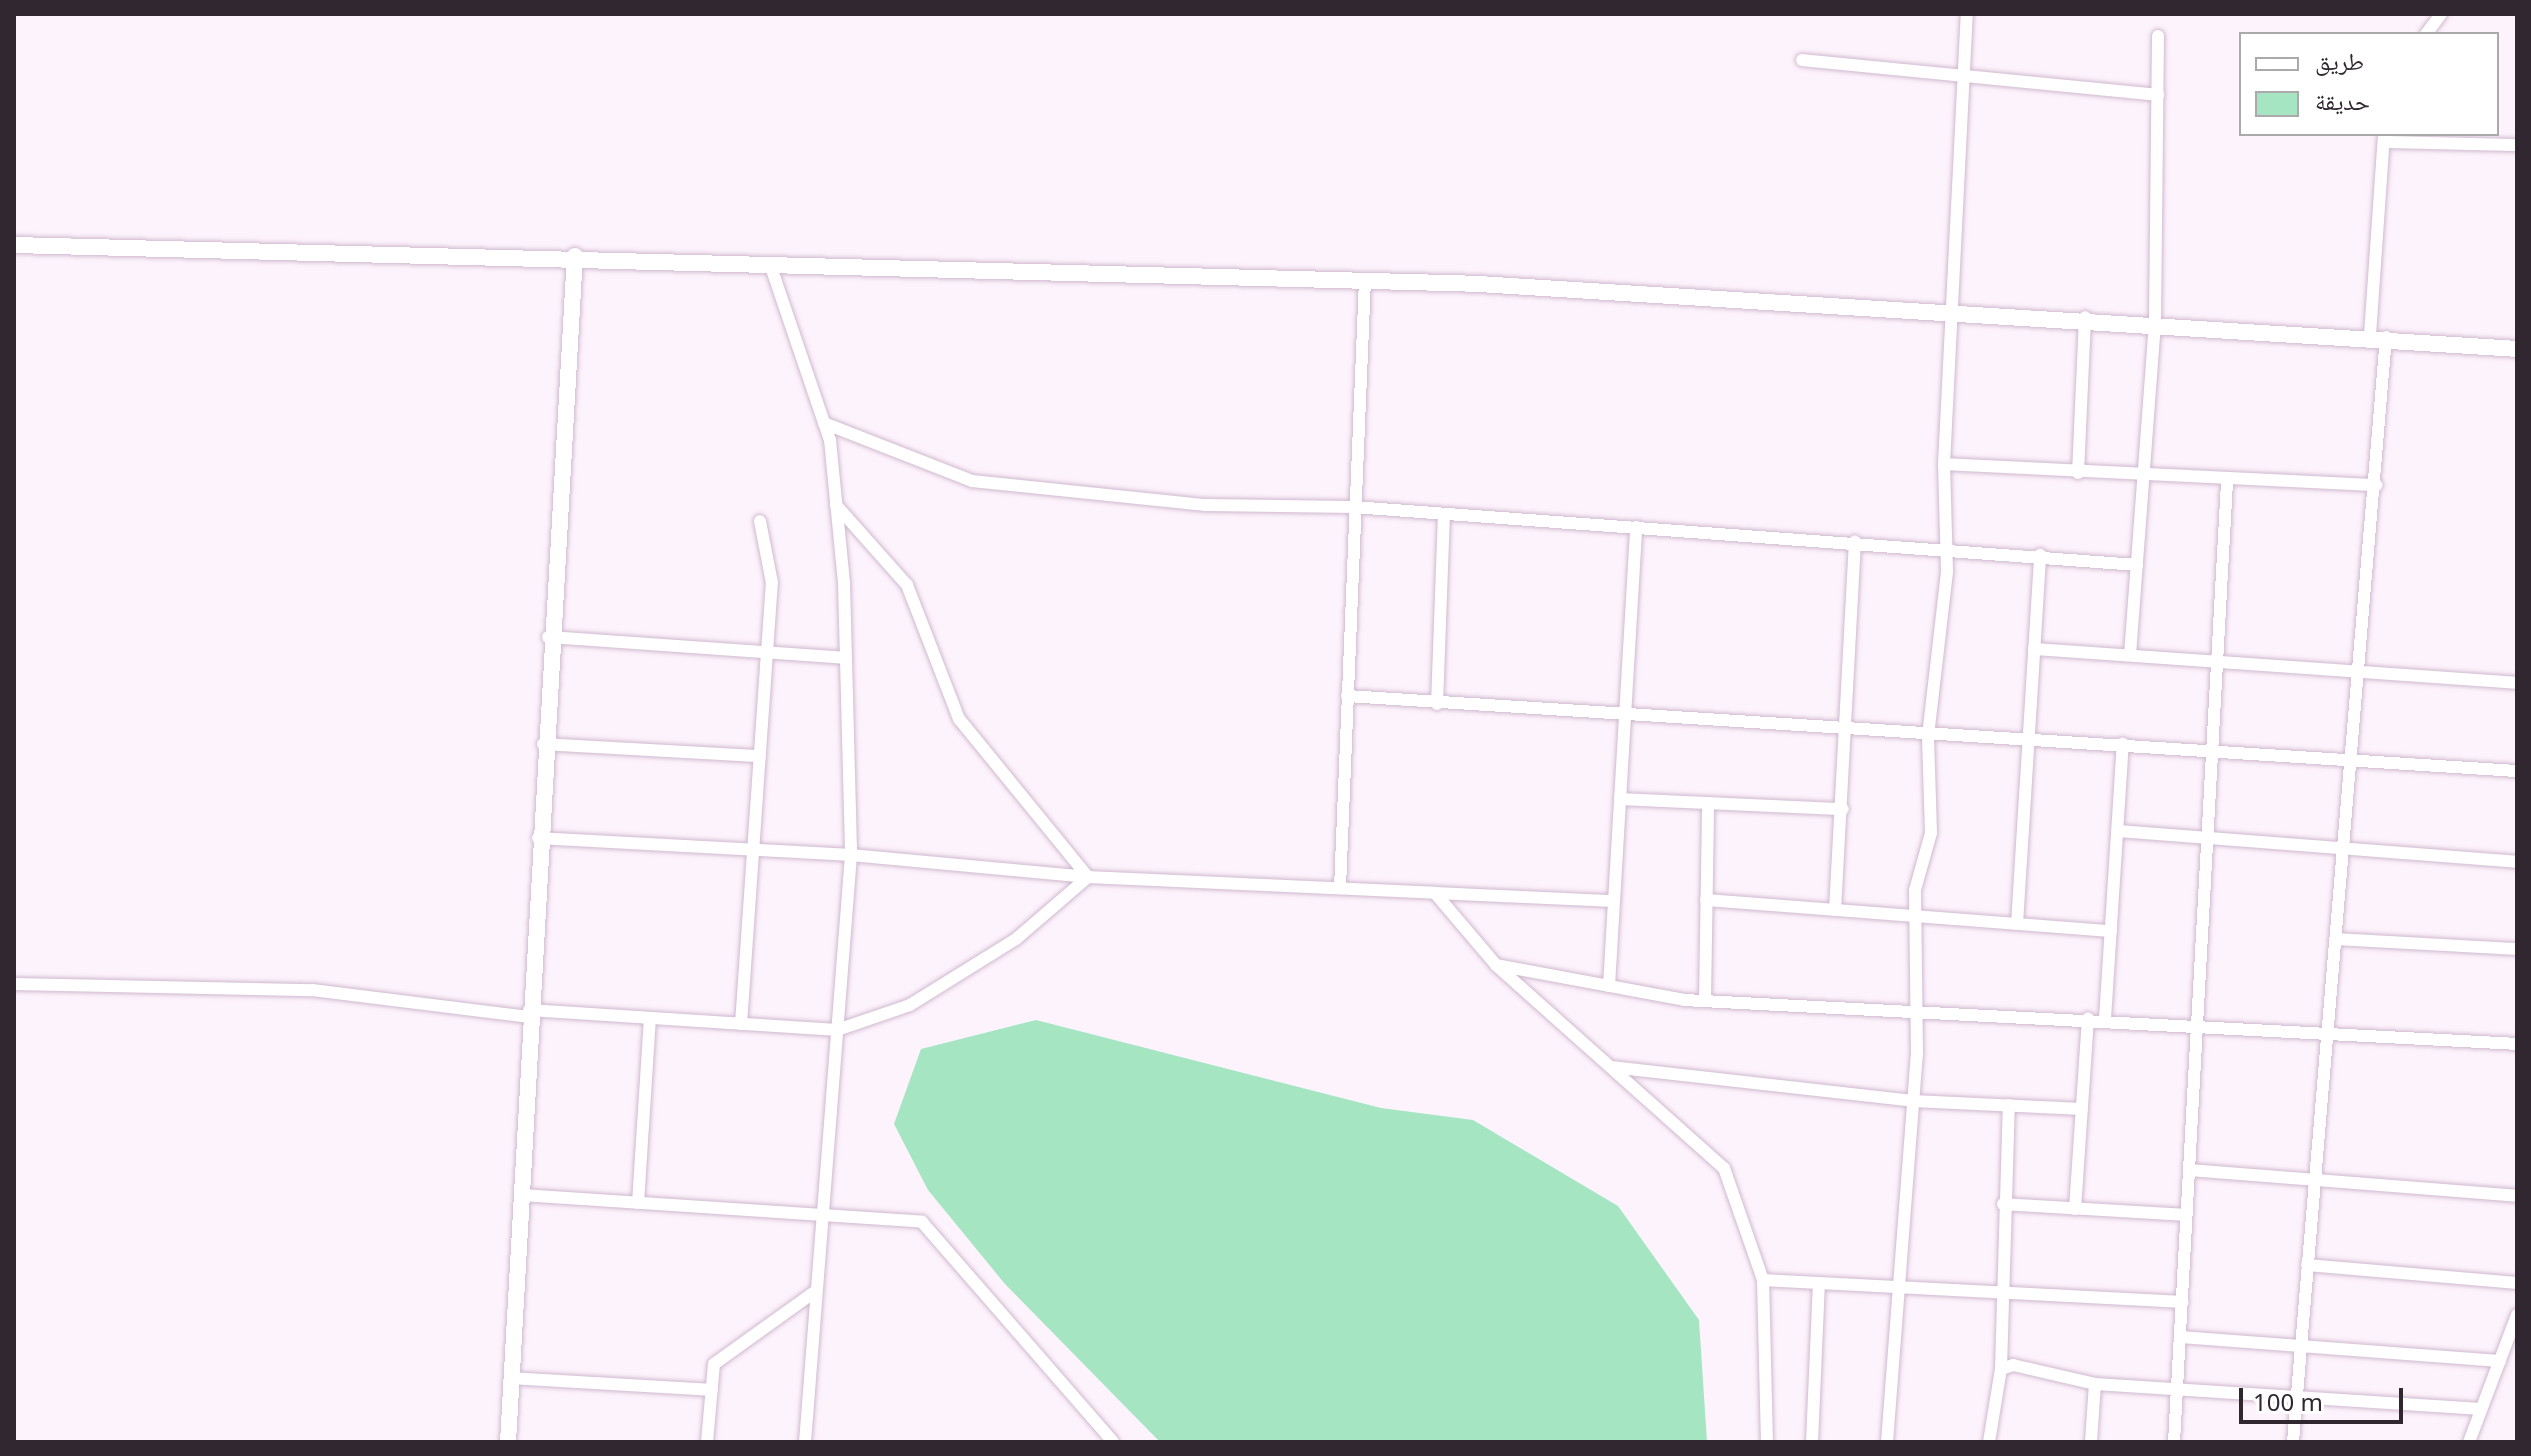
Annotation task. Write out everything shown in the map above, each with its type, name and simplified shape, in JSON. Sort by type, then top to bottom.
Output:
[{"type":"main road","points":[[14,245],[575,256],[1365,280],[2155,321],[2517,349]]},
{"type":"main road","points":[[508,1442],[548,637],[575,256]]},
{"type":"street","points":[[1887,1442],[1913,1101],[1917,1011],[1915,890],[1931,833],[1928,736],[1946,549],[1944,464],[1967,14]]},
{"type":"street","points":[[2428,32],[2441,14]]},
{"type":"street","points":[[2130,655],[2155,321],[2158,36]]},
{"type":"street","points":[[1802,60],[2158,95]]},
{"type":"street","points":[[2293,1442],[2376,485],[2384,138],[2517,145]]},
{"type":"street","points":[[770,264],[824,423],[836,505],[845,658],[851,855],[805,1442]]},
{"type":"street","points":[[1340,888],[1353,507],[1365,280]]},
{"type":"street","points":[[2078,473],[2085,317]]},
{"type":"street","points":[[824,423],[972,481],[1206,505],[1353,507],[2040,555],[2137,565]]},
{"type":"street","points":[[1944,464],[2227,482],[2376,485]]},
{"type":"street","points":[[2174,1442],[2227,482]]},
{"type":"street","points":[[836,505],[907,585],[959,719],[1088,877]]},
{"type":"street","points":[[1437,704],[1444,514]]},
{"type":"street","points":[[741,1024],[772,583],[760,521]]},
{"type":"street","points":[[1609,986],[1636,527]]},
{"type":"street","points":[[1835,910],[1849,731],[1855,542]]},
{"type":"street","points":[[2017,924],[2040,555]]},
{"type":"street","points":[[548,637],[845,658]]},
{"type":"street","points":[[2034,649],[2517,683]]},
{"type":"street","points":[[1347,696],[1849,731],[2123,744],[2517,771]]},
{"type":"street","points":[[543,744],[760,756]]},
{"type":"street","points":[[2105,1019],[2123,744]]},
{"type":"street","points":[[1620,799],[1843,809]]},
{"type":"street","points":[[1705,1001],[1708,803]]},
{"type":"street","points":[[2118,831],[2517,862]]},
{"type":"street","points":[[538,838],[851,855],[1088,877],[1614,901]]},
{"type":"street","points":[[14,984],[312,990],[529,1014],[837,1030],[910,1005],[1016,939],[1088,877]]},
{"type":"street","points":[[1435,893],[1496,965],[1724,1168],[1763,1280],[1767,1442]]},
{"type":"street","points":[[1706,900],[2111,931]]},
{"type":"street","points":[[2337,939],[2517,949]]},
{"type":"street","points":[[1496,965],[1705,1001],[2196,1023],[2517,1044]]},
{"type":"street","points":[[638,1203],[650,1018]]},
{"type":"street","points":[[2075,1209],[2088,1018]]},
{"type":"street","points":[[1611,1067],[1913,1101],[2082,1109]]},
{"type":"street","points":[[1989,1442],[2001,1369],[1998,1292],[2009,1105]]},
{"type":"street","points":[[2189,1170],[2517,1196]]},
{"type":"street","points":[[520,1195],[922,1222],[1113,1442]]},
{"type":"street","points":[[2003,1204],[2186,1215]]},
{"type":"street","points":[[2307,1265],[2517,1283]]},
{"type":"street","points":[[1763,1280],[2182,1302]]},
{"type":"street","points":[[1812,1442],[1819,1283]]},
{"type":"street","points":[[707,1442],[714,1364],[816,1291]]},
{"type":"street","points":[[2469,1442],[2517,1315]]},
{"type":"street","points":[[2180,1337],[2500,1361]]},
{"type":"street","points":[[2001,1369],[2013,1365],[2095,1384],[2481,1409]]},
{"type":"street","points":[[511,1378],[712,1390]]},
{"type":"street","points":[[2091,1442],[2095,1384]]},
{"type":"green space","points":[[1036,1020],[1381,1108],[1473,1120],[1618,1206],[1699,1320],[1707,1442],[1160,1442],[1005,1284],[928,1190],[894,1124],[921,1049]]}]
